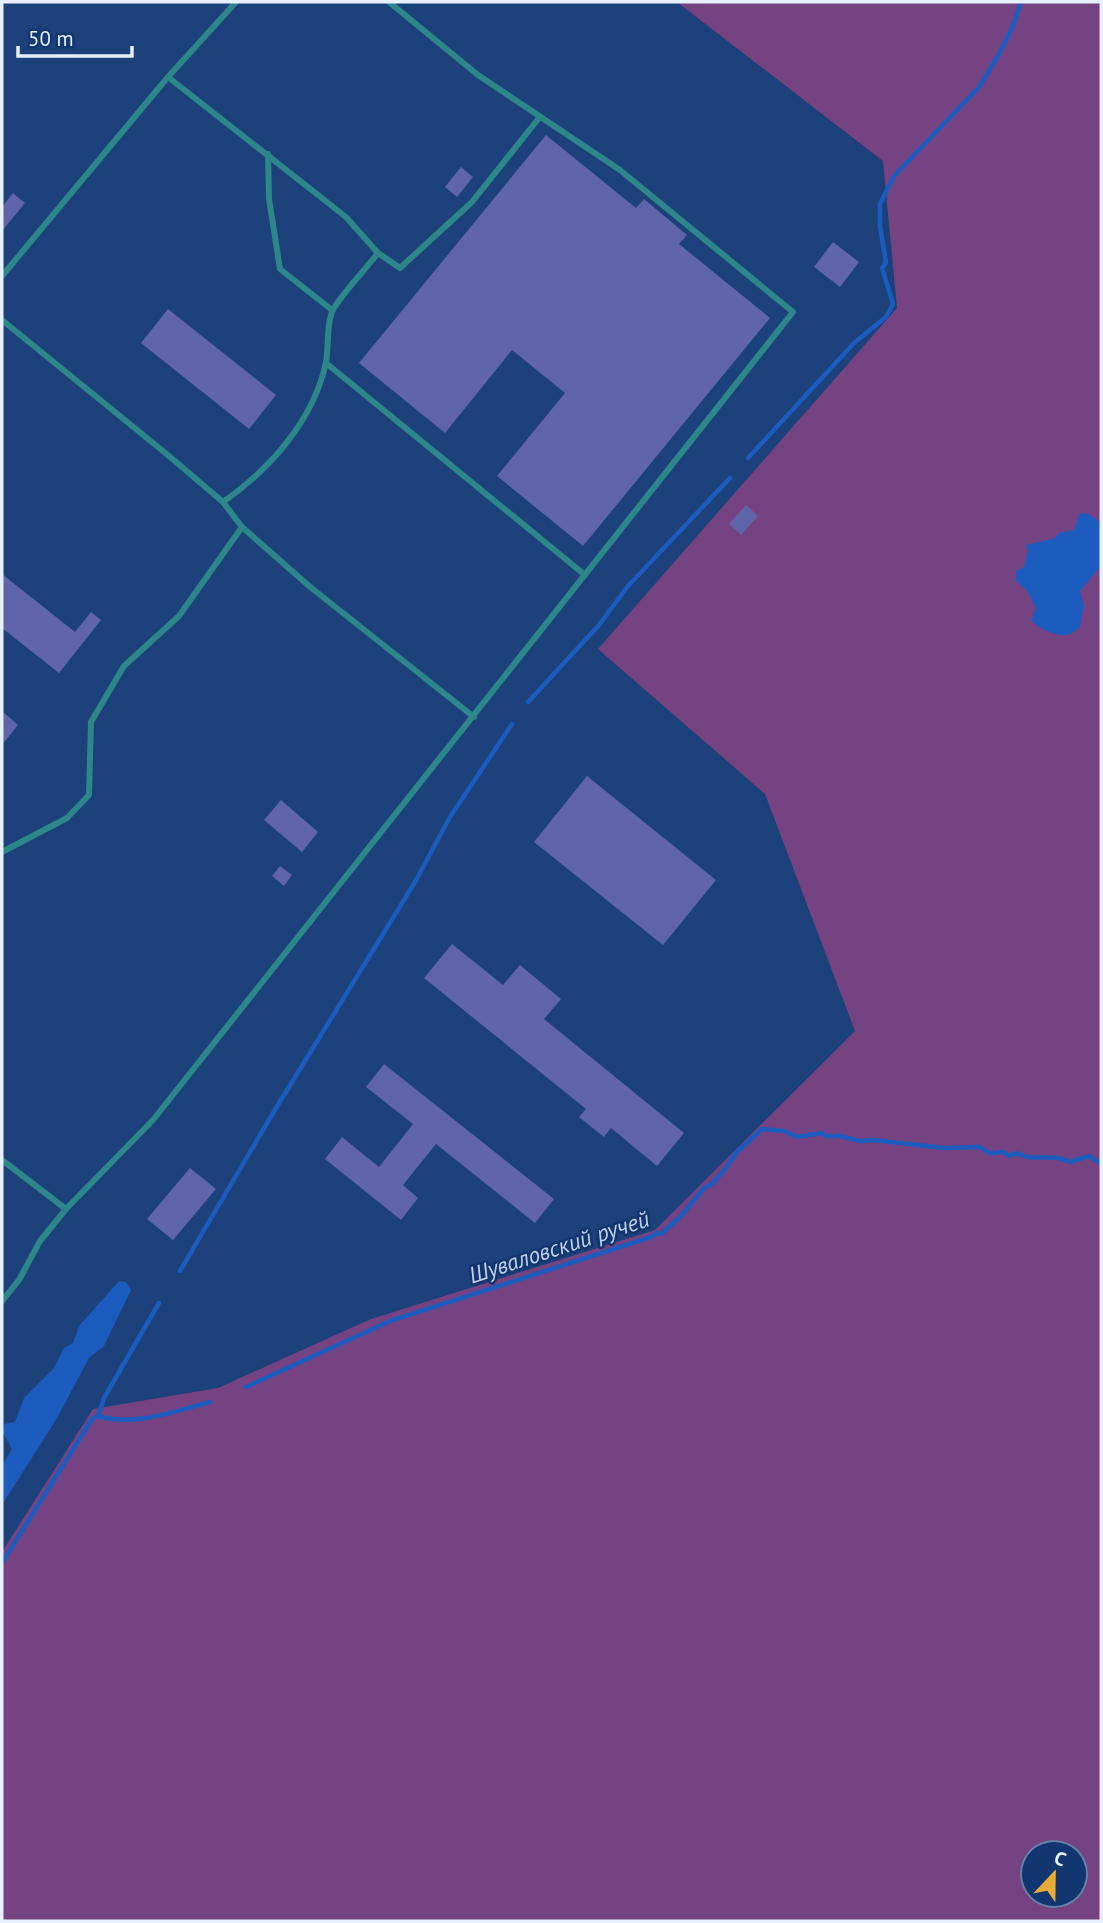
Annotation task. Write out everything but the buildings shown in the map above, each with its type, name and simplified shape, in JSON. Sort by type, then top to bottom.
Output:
[{"type":"lane","points":[[2,276],[168,77],[236,2]]},
{"type":"lane","points":[[2,1301],[19,1280],[40,1241],[66,1209],[153,1120],[793,312],[620,170],[478,75],[389,2]]},
{"type":"lane","points":[[168,77],[346,218],[378,253],[400,268],[472,202],[539,118]]},
{"type":"lane","points":[[268,154],[269,199],[280,269],[332,310]]},
{"type":"lane","points":[[223,502],[250,483],[275,458],[309,409],[326,363],[332,310],[378,253]]},
{"type":"lane","points":[[2,320],[223,502],[242,527],[309,586],[474,717]]},
{"type":"lane","points":[[326,363],[586,575]]},
{"type":"lane","points":[[2,852],[67,818],[89,795],[91,722],[124,666],[179,616],[242,527]]},
{"type":"lane","points":[[2,1160],[66,1209]]},
{"type":"shaded area","points":[[677,2],[1101,2],[1101,1921],[2,1921],[2,1552],[93,1409],[218,1388],[371,1319],[655,1230],[855,1031],[765,794],[598,649],[897,308],[883,161]]},
{"type":"water","points":[[1080,513],[1089,514],[1101,523],[1101,566],[1080,591],[1084,606],[1080,627],[1071,633],[1060,635],[1044,630],[1031,621],[1036,608],[1027,591],[1016,581],[1016,571],[1024,567],[1028,551],[1026,545],[1074,530]]},
{"type":"water","points":[[119,1281],[126,1282],[131,1290],[104,1346],[89,1358],[57,1418],[2,1505],[2,1466],[12,1449],[2,1431],[4,1424],[15,1422],[24,1398],[54,1368],[64,1348],[73,1343],[79,1326]]},
{"type":"waterway","points":[[748,458],[854,343],[886,317],[893,304],[882,268],[886,263],[880,226],[880,204],[894,176],[979,87],[1012,28],[1021,2]]},
{"type":"waterway","points":[[528,702],[599,625],[628,586],[730,478]]},
{"type":"waterway","points":[[180,1271],[415,882],[450,817],[512,724]]},
{"type":"waterway","name":"Шуваловский ручей","points":[[246,1387],[390,1321],[651,1237],[656,1233],[661,1234],[681,1216],[704,1188],[712,1184],[736,1153],[762,1129],[784,1131],[797,1137],[822,1133],[826,1136],[860,1141],[874,1140],[944,1148],[980,1147],[989,1153],[1003,1152],[1010,1156],[1017,1153],[1070,1162],[1089,1156],[1101,1164]]},
{"type":"waterway","points":[[2,1563],[92,1419],[98,1416],[104,1398],[159,1303]]},
{"type":"waterway","points":[[98,1416],[140,1419],[210,1402]]}]
